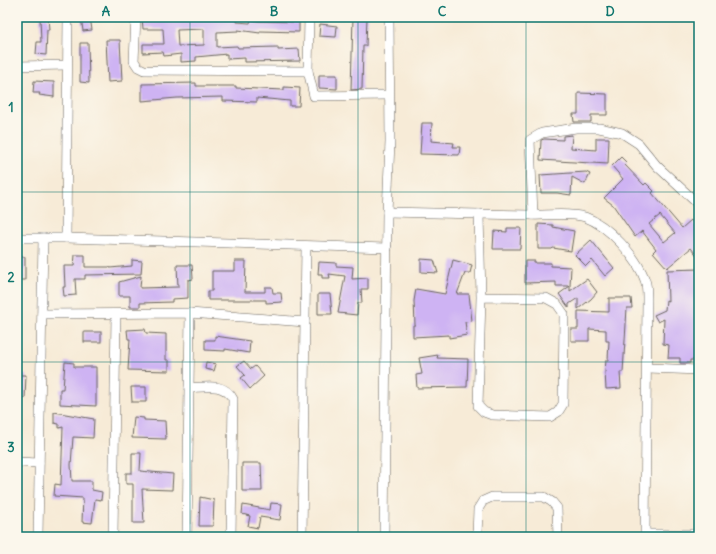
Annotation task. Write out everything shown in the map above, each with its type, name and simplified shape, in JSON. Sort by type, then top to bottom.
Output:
[{"type":"street","points":[[66,238],[68,17]]},
{"type":"street","points":[[136,17],[134,61],[138,67],[144,70],[308,71]]},
{"type":"street","points":[[309,17],[308,71],[313,93],[317,97],[388,95]]},
{"type":"street","points":[[384,537],[387,212],[390,142],[388,95],[389,17]]},
{"type":"street","points":[[17,66],[67,65]]},
{"type":"street","points":[[534,215],[530,140],[542,133],[576,128],[599,128],[622,133],[639,144],[657,166],[699,204]]},
{"type":"street","points":[[387,212],[534,215],[571,214],[586,218],[610,233],[630,254],[645,280],[648,368],[646,536],[699,534]]},
{"type":"street","points":[[479,214],[481,297],[478,406],[484,412],[492,415],[550,417],[558,412],[563,404],[564,314],[557,304],[546,298],[481,297]]},
{"type":"street","points":[[17,238],[66,238],[387,248]]},
{"type":"street","points":[[38,537],[43,238]]},
{"type":"street","points":[[302,537],[306,246]]},
{"type":"street","points":[[42,314],[190,313],[305,322]]},
{"type":"street","points":[[187,537],[190,313]]},
{"type":"street","points":[[113,537],[116,314]]},
{"type":"street","points":[[648,368],[699,370]]},
{"type":"street","points":[[189,388],[221,387],[229,392],[233,399],[231,537]]},
{"type":"street","points":[[17,462],[39,463]]},
{"type":"street","points":[[477,537],[478,509],[483,501],[492,497],[544,497],[558,508],[558,537]]},
{"type":"building","points":[[48,17],[49,30],[47,30],[46,55],[36,54],[37,42],[41,42],[40,18]]},
{"type":"building","points":[[81,17],[90,17],[92,30],[83,31]]},
{"type":"building","points":[[237,17],[237,22],[250,23],[251,20],[299,22],[299,32],[260,31],[260,33],[238,30],[217,32],[217,47],[278,47],[278,50],[299,49],[300,61],[245,62],[245,58],[227,59],[227,54],[196,57],[196,61],[181,62],[181,54],[164,56],[163,52],[143,53],[143,44],[164,44],[163,29],[143,29],[142,18]],"holes":[[[204,29],[204,45],[178,46],[177,30]]]},
{"type":"building","points":[[353,17],[367,17],[366,46],[363,46],[362,89],[351,90]]},
{"type":"building","points":[[320,24],[337,26],[336,37],[319,36]]},
{"type":"building","points":[[106,40],[120,40],[122,81],[108,82]]},
{"type":"building","points":[[80,43],[88,43],[89,83],[80,82]]},
{"type":"building","points":[[319,75],[337,75],[337,89],[319,88]]},
{"type":"building","points":[[34,81],[54,82],[54,97],[39,95],[40,93],[33,93]]},
{"type":"building","points":[[196,83],[196,86],[236,86],[236,88],[284,90],[284,87],[300,88],[299,106],[290,106],[290,101],[257,98],[257,102],[223,101],[223,97],[177,98],[142,101],[142,84]]},
{"type":"building","points":[[578,93],[607,94],[607,115],[591,115],[591,122],[574,122],[573,114],[578,114]]},
{"type":"building","points":[[422,123],[432,123],[431,141],[454,143],[453,147],[460,147],[459,155],[420,154]]},
{"type":"building","points":[[572,135],[571,148],[596,150],[596,138],[609,138],[608,164],[540,160],[541,140],[563,140],[563,136]]},
{"type":"building","points":[[621,157],[627,163],[625,165],[644,185],[646,183],[654,191],[652,193],[682,228],[691,220],[699,230],[699,258],[691,248],[667,268],[653,252],[656,249],[642,231],[635,237],[613,205],[604,198],[623,179],[612,166]],"holes":[[[660,215],[675,233],[664,242],[649,224]]]},
{"type":"building","points":[[586,172],[590,174],[585,184],[572,177],[571,195],[541,193],[540,175]]},
{"type":"building","points":[[538,224],[553,225],[553,227],[574,231],[571,251],[553,248],[538,249]]},
{"type":"building","points":[[507,228],[521,228],[520,249],[493,249],[494,231],[507,232]]},
{"type":"building","points":[[591,240],[614,268],[605,276],[592,260],[586,266],[575,255]]},
{"type":"building","points":[[75,255],[85,255],[85,267],[110,268],[132,266],[132,260],[142,261],[141,274],[85,275],[85,279],[75,279],[76,295],[64,296],[64,266],[74,266]]},
{"type":"building","points":[[17,257],[25,257],[25,280],[17,280]]},
{"type":"building","points":[[421,259],[434,260],[438,273],[421,272]]},
{"type":"building","points":[[453,260],[472,265],[470,273],[465,273],[457,294],[469,294],[472,321],[465,322],[467,335],[449,338],[449,335],[413,337],[413,325],[415,325],[414,301],[416,289],[445,294]]},
{"type":"building","points":[[235,261],[246,261],[245,292],[265,292],[265,287],[272,287],[273,293],[281,293],[282,302],[266,303],[266,300],[208,300],[208,291],[212,291],[212,271],[235,271]]},
{"type":"building","points":[[525,261],[535,261],[535,263],[551,263],[551,266],[571,267],[570,286],[556,286],[556,282],[525,283]]},
{"type":"building","points":[[319,262],[336,263],[336,266],[353,267],[352,279],[368,278],[368,289],[361,289],[362,303],[358,303],[357,315],[338,313],[345,276],[329,274],[330,278],[322,278],[322,274],[318,274]]},
{"type":"building","points":[[177,265],[192,265],[193,279],[188,280],[188,298],[172,299],[172,302],[140,303],[140,307],[130,307],[130,296],[119,296],[119,282],[141,276],[140,288],[178,287]]},
{"type":"building","points":[[699,269],[699,360],[690,360],[690,363],[680,363],[680,358],[668,358],[669,345],[663,344],[664,319],[658,322],[654,315],[665,310],[666,300],[668,301],[667,270]]},
{"type":"building","points":[[587,279],[597,292],[591,299],[578,309],[578,298],[569,304],[569,308],[559,294],[570,286],[570,291]]},
{"type":"building","points":[[318,294],[330,294],[332,314],[318,314]]},
{"type":"building","points":[[609,298],[631,298],[632,308],[627,308],[623,372],[620,372],[621,388],[606,389],[605,372],[606,360],[608,360],[609,341],[606,341],[606,330],[589,329],[589,341],[571,341],[571,329],[578,329],[578,311],[609,312]]},
{"type":"building","points":[[145,329],[146,333],[166,334],[166,360],[169,360],[169,371],[128,370],[130,339],[128,339],[127,330]]},
{"type":"building","points":[[84,332],[101,332],[101,342],[84,342]]},
{"type":"building","points":[[215,336],[250,341],[249,353],[225,349],[225,351],[205,350],[205,340],[215,340]]},
{"type":"building","points":[[438,355],[437,358],[468,359],[467,387],[417,388],[416,375],[422,374],[419,358]]},
{"type":"building","points":[[244,361],[251,369],[255,366],[264,376],[250,389],[241,378],[245,375],[237,366]]},
{"type":"building","points":[[65,362],[74,363],[74,367],[96,367],[96,406],[60,404],[60,389],[63,389]]},
{"type":"building","points":[[206,362],[216,364],[214,371],[205,369]]},
{"type":"building","points":[[17,375],[26,375],[25,398],[17,397]]},
{"type":"building","points":[[131,387],[146,387],[146,402],[132,402]]},
{"type":"building","points":[[54,412],[94,419],[93,438],[73,437],[71,465],[72,481],[92,481],[92,490],[102,492],[101,500],[95,499],[92,523],[82,522],[83,498],[54,496],[55,484],[61,485],[63,427],[59,428],[59,424],[54,423]]},
{"type":"building","points":[[134,417],[144,418],[144,420],[165,421],[166,439],[132,438]]},
{"type":"building","points":[[132,453],[141,453],[140,471],[173,474],[172,490],[142,489],[144,523],[133,523],[133,484],[126,484],[126,473],[132,473]]},
{"type":"building","points":[[242,463],[261,463],[262,491],[242,491]]},
{"type":"building","points":[[200,497],[214,500],[213,526],[199,526]]},
{"type":"building","points":[[271,503],[282,504],[280,520],[260,517],[258,528],[248,526],[250,516],[242,514],[243,505],[270,510]]}]
